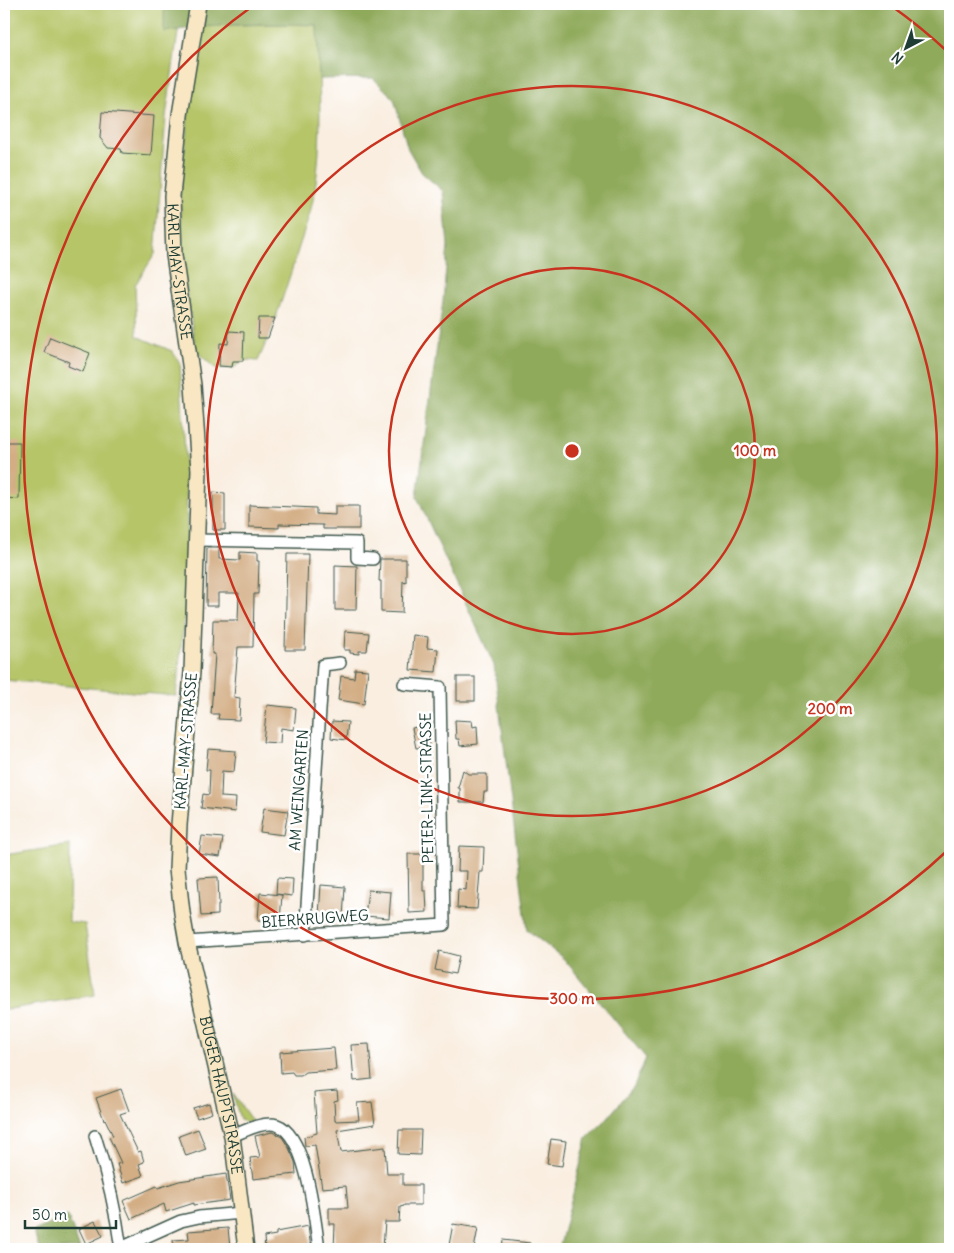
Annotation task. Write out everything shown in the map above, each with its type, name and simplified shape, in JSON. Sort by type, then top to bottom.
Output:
[{"type":"street","name":"KARL-MAY-STRASSE","points":[[187,942],[178,869],[179,825],[192,672],[199,470],[196,417],[175,269],[172,196],[180,115],[198,4]]},
{"type":"street","points":[[197,540],[357,543],[357,558],[373,559]]},
{"type":"street","name":"AM WEINGARTEN","points":[[305,935],[323,665],[340,663]]},
{"type":"street","name":"PETER-LINK-STRASSE","points":[[404,684],[440,687],[444,925]]},
{"type":"street","name":"BIERKRUGWEG","points":[[187,942],[444,925]]},
{"type":"street","name":"BUGER HAUPTSTRASSE","points":[[187,942],[232,1136],[246,1249]]},
{"type":"street","points":[[232,1136],[264,1124],[277,1125],[294,1142],[302,1156],[310,1191],[319,1249]]},
{"type":"street","points":[[95,1136],[113,1201],[121,1249],[181,1221],[199,1217],[242,1213]]},
{"type":"green space","points":[[4,4],[182,4],[166,116],[155,254],[135,285],[137,336],[172,351],[180,363],[186,471],[188,581],[176,696],[4,680]]},
{"type":"green space","points":[[164,4],[950,4],[950,1249],[559,1249],[587,1138],[604,1122],[634,1086],[646,1058],[564,959],[527,930],[494,665],[417,497],[443,301],[448,246],[443,191],[422,173],[408,149],[394,99],[373,78],[319,79],[317,25],[240,25],[164,32]]},
{"type":"green space","points":[[317,25],[320,135],[313,200],[309,218],[280,304],[258,361],[246,360],[233,368],[215,368],[197,352],[195,345],[185,282],[180,196],[190,95],[202,26]]},
{"type":"green space","points":[[70,845],[69,922],[85,924],[95,995],[4,1010],[4,855]]},
{"type":"green space","points":[[233,1094],[252,1121],[240,1120]]},
{"type":"green space","points":[[68,1216],[80,1249],[39,1249],[34,1231]]},
{"type":"building","points":[[102,112],[154,116],[151,155],[122,153],[121,149],[108,148],[100,138]]},
{"type":"building","points":[[259,318],[275,318],[268,338],[258,338]]},
{"type":"building","points":[[229,331],[244,332],[243,361],[233,361],[232,367],[219,366],[220,343],[228,344]]},
{"type":"building","points":[[50,337],[90,353],[83,372],[68,366],[69,362],[44,352]]},
{"type":"building","points":[[4,442],[20,442],[19,499],[4,498]]},
{"type":"building","points":[[213,492],[225,493],[225,530],[213,530]]},
{"type":"building","points":[[249,505],[316,508],[316,514],[335,515],[335,506],[359,506],[359,529],[323,529],[323,525],[279,524],[279,528],[249,527]]},
{"type":"building","points":[[207,548],[219,548],[219,559],[240,560],[240,552],[257,553],[257,561],[259,561],[258,594],[254,594],[253,647],[238,647],[234,697],[240,698],[239,720],[218,719],[219,714],[211,714],[215,654],[212,654],[213,620],[238,620],[239,593],[218,593],[218,606],[206,606]]},
{"type":"building","points":[[287,554],[308,554],[305,650],[285,650]]},
{"type":"building","points":[[380,559],[406,559],[406,582],[403,581],[402,613],[381,612]]},
{"type":"building","points":[[335,565],[357,566],[356,610],[335,610]]},
{"type":"building","points":[[345,631],[369,633],[367,651],[359,651],[359,654],[350,653],[350,650],[344,650]]},
{"type":"building","points":[[413,635],[428,637],[427,648],[438,649],[436,672],[410,670]]},
{"type":"building","points":[[355,669],[368,670],[364,704],[338,700],[341,676],[354,678]]},
{"type":"building","points":[[457,677],[475,677],[475,701],[457,701]]},
{"type":"building","points":[[267,705],[296,708],[294,730],[281,728],[280,743],[263,742]]},
{"type":"building","points":[[455,720],[472,721],[473,727],[477,726],[478,744],[460,746],[459,739],[456,739]]},
{"type":"building","points":[[332,721],[348,722],[346,740],[331,738]]},
{"type":"building","points":[[427,725],[430,746],[416,748],[412,728]]},
{"type":"building","points":[[208,749],[236,751],[234,772],[222,771],[221,797],[236,798],[235,812],[201,808],[203,794],[209,795],[210,770],[206,770]]},
{"type":"building","points":[[463,770],[468,774],[487,774],[487,792],[484,792],[483,802],[460,802],[460,788],[458,788]]},
{"type":"building","points":[[264,808],[288,811],[284,835],[260,832]]},
{"type":"building","points":[[202,836],[223,838],[220,857],[199,854]]},
{"type":"building","points":[[459,846],[484,847],[483,872],[480,872],[477,909],[457,908],[458,889],[466,890],[467,871],[458,871]]},
{"type":"building","points":[[408,854],[423,854],[423,891],[426,891],[427,912],[409,913]]},
{"type":"building","points":[[218,877],[218,915],[201,916],[198,878]]},
{"type":"building","points":[[277,878],[293,879],[292,896],[276,894]]},
{"type":"building","points":[[321,885],[345,887],[343,918],[319,916]]},
{"type":"building","points":[[368,890],[391,892],[389,918],[365,916]]},
{"type":"building","points":[[260,893],[282,895],[280,921],[258,920]]},
{"type":"building","points":[[439,951],[459,956],[455,974],[435,970]]},
{"type":"building","points":[[369,1044],[372,1079],[354,1081],[351,1045]]},
{"type":"building","points":[[334,1048],[336,1070],[305,1072],[301,1075],[294,1075],[292,1072],[281,1073],[280,1052]]},
{"type":"building","points":[[121,1089],[129,1111],[120,1114],[138,1152],[141,1151],[144,1162],[139,1164],[143,1176],[123,1183],[117,1164],[121,1163],[109,1137],[113,1136],[104,1120],[96,1098]]},
{"type":"building","points":[[337,1091],[338,1100],[334,1101],[335,1121],[359,1120],[357,1103],[372,1102],[375,1124],[337,1130],[341,1152],[385,1147],[387,1174],[403,1174],[403,1185],[421,1185],[421,1205],[404,1205],[400,1207],[399,1222],[385,1222],[383,1247],[359,1245],[359,1249],[334,1249],[335,1224],[329,1224],[329,1208],[348,1208],[346,1186],[322,1188],[315,1145],[305,1146],[304,1137],[317,1133],[314,1093]]},
{"type":"building","points":[[209,1103],[212,1113],[197,1118],[193,1108]]},
{"type":"building","points":[[198,1129],[206,1149],[186,1156],[179,1136]]},
{"type":"building","points":[[399,1130],[421,1130],[420,1155],[398,1154]]},
{"type":"building","points":[[272,1132],[282,1137],[289,1148],[295,1162],[296,1174],[253,1179],[250,1158],[260,1157],[255,1136]]},
{"type":"building","points":[[551,1139],[566,1141],[562,1166],[547,1164]]},
{"type":"building","points":[[226,1174],[230,1200],[194,1205],[194,1203],[166,1212],[164,1204],[131,1219],[123,1201],[157,1186],[158,1188],[179,1181]]},
{"type":"building","points":[[95,1221],[103,1236],[86,1244],[79,1229]]},
{"type":"building","points":[[453,1224],[478,1228],[474,1249],[449,1245]]},
{"type":"building","points":[[308,1226],[311,1249],[265,1249],[264,1237],[276,1235],[276,1232]]},
{"type":"building","points":[[228,1228],[230,1248],[174,1249],[173,1240],[189,1239],[188,1231]]},
{"type":"building","points":[[503,1240],[530,1243],[530,1249],[502,1249]]}]
